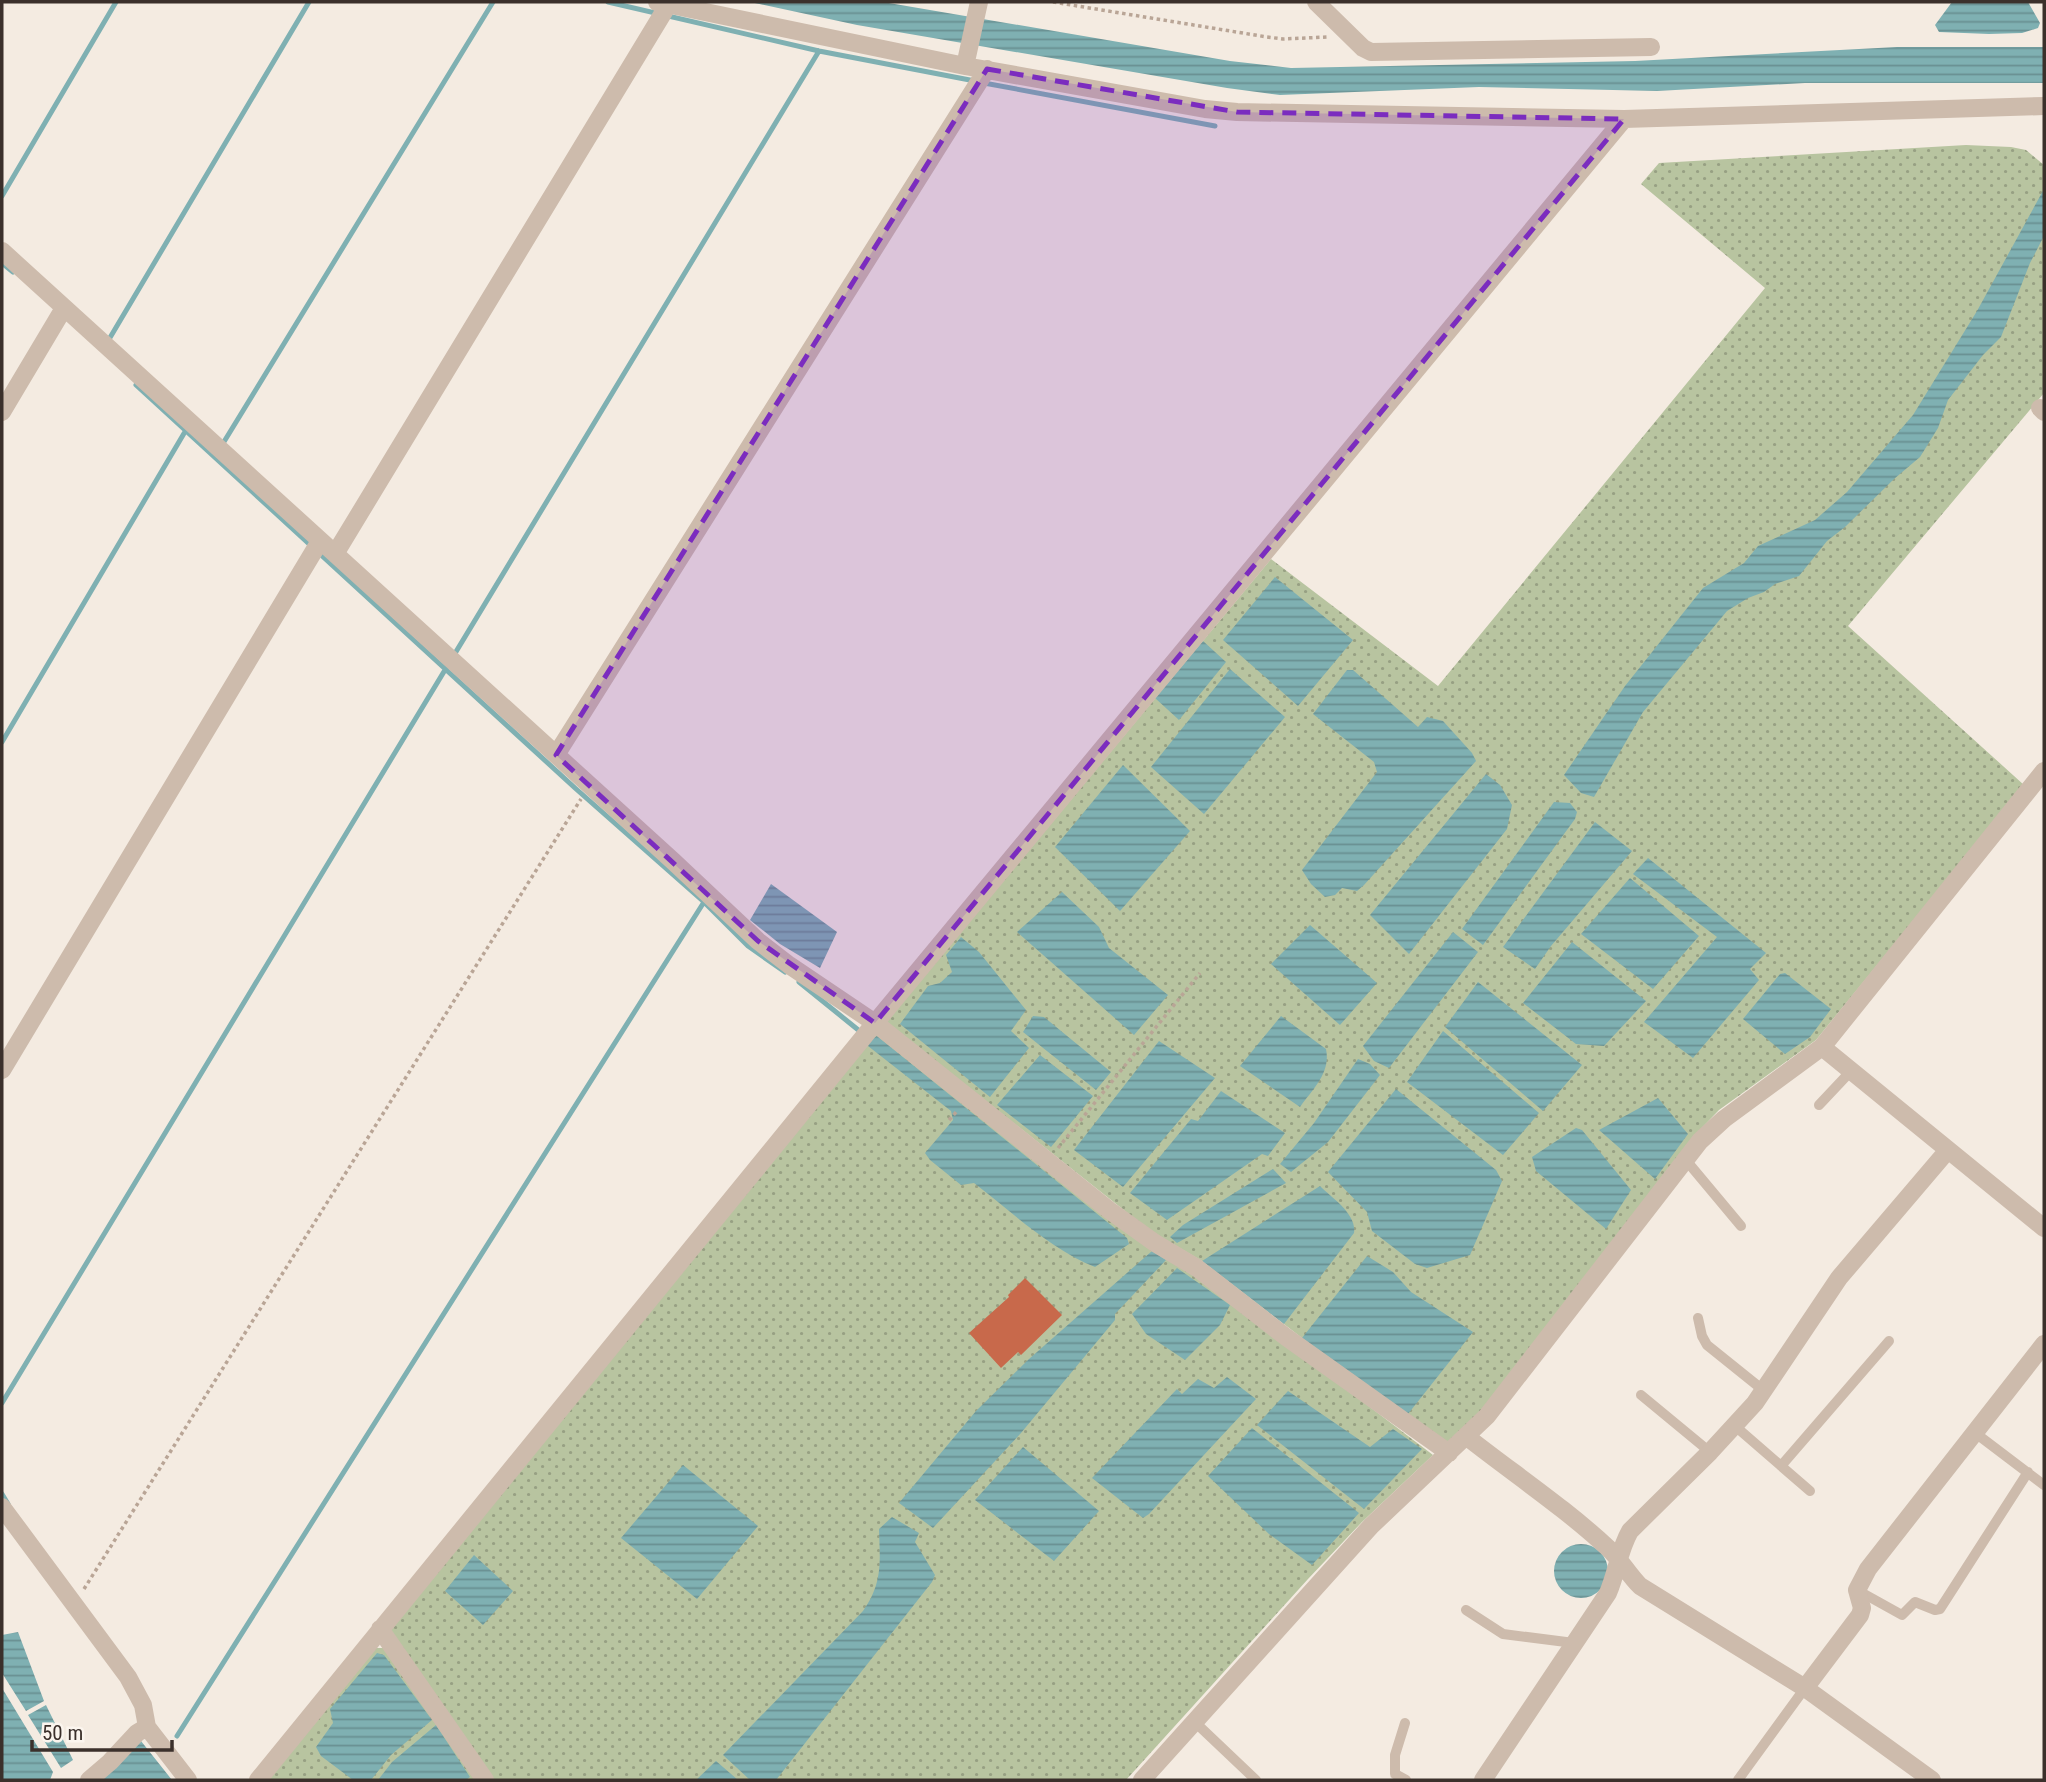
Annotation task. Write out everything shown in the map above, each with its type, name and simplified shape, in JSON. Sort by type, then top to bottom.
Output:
[{"type":"street","points":[[1316,2],[1363,48],[1371,52],[1651,47]]},
{"type":"street","points":[[335,554],[663,3],[966,60],[987,69],[1205,109],[1237,112],[1624,119],[2044,106]]},
{"type":"street","points":[[966,60],[977,5]]},
{"type":"street","points":[[556,755],[987,69]]},
{"type":"street","points":[[258,1780],[875,1023],[1624,119]]},
{"type":"street","points":[[2,251],[758,941],[875,1023],[1109,1210],[1155,1243],[1197,1268],[1286,1337],[1449,1453]]},
{"type":"street","points":[[2,411],[64,308]]},
{"type":"street","points":[[2,1070],[320,541]]},
{"type":"street","points":[[1142,1780],[1371,1526],[1467,1437],[1496,1405],[1700,1141],[1724,1119],[1822,1047],[2044,771]]},
{"type":"street","points":[[1822,1047],[2044,1228]]},
{"type":"street","points":[[1483,1780],[1608,1593],[1622,1545],[1630,1531],[1735,1426],[1763,1390],[1839,1278],[1948,1150]]},
{"type":"street","points":[[1805,1688],[1860,1615],[1862,1608],[1857,1590],[1868,1569],[2044,1344]]},
{"type":"street","points":[[1467,1437],[1611,1551],[1640,1586],[1805,1688],[1932,1780]]},
{"type":"street","points":[[2,1507],[128,1677],[143,1704],[147,1727],[188,1780]]},
{"type":"street","points":[[380,1629],[485,1780]]},
{"type":"street","points":[[89,1780],[110,1762],[137,1732],[147,1727]]},
{"type":"lane","points":[[1819,1105],[1851,1071]]},
{"type":"lane","points":[[1685,1159],[1741,1226]]},
{"type":"lane","points":[[1698,1318],[1707,1345],[1763,1390]]},
{"type":"lane","points":[[1781,1466],[1889,1341]]},
{"type":"lane","points":[[1641,1395],[1710,1452]]},
{"type":"lane","points":[[1735,1426],[1810,1491]]},
{"type":"lane","points":[[1974,1432],[2044,1485]]},
{"type":"lane","points":[[1857,1590],[1902,1615],[1915,1602],[1935,1610],[1940,1609],[2028,1472]]},
{"type":"lane","points":[[1466,1610],[1503,1634],[1574,1643]]},
{"type":"lane","points":[[1738,1780],[1805,1688]]},
{"type":"lane","points":[[1196,1723],[1256,1780]]},
{"type":"lane","points":[[1405,1723],[1395,1755],[1392,1777],[1406,1780]]},
{"type":"path","points":[[1053,2],[1283,39],[1350,36]]},
{"type":"path","points":[[74,1604],[589,785]]},
{"type":"path","points":[[1047,1160],[1199,973]]},
{"type":"highlighted area","points":[[987,69],[1237,112],[1624,119],[875,1023],[758,941],[556,755]]},
{"type":"green space","points":[[1966,145],[2026,150],[2044,165],[2044,393],[1848,626],[2024,785],[1816,1040],[1719,1110],[1695,1135],[1480,1413],[1448,1444],[1202,1261],[1149,1230],[886,1022],[1271,559],[1438,686],[1765,288],[1641,184],[1659,163]]},
{"type":"green space","points":[[877,1032],[1433,1455],[1362,1522],[1308,1579],[1126,1780],[493,1780],[387,1630]]},
{"type":"green space","points":[[375,1648],[384,1648],[478,1780],[266,1780]]},
{"type":"water","points":[[750,2],[883,2],[1230,61],[1291,68],[1635,61],[1897,47],[2044,47],[2044,83],[1805,83],[1657,91],[1479,87],[1280,95],[857,25]]},
{"type":"water","points":[[1952,2],[2028,2],[2040,23],[2038,28],[2022,33],[1939,32],[1935,25]]},
{"type":"water","points":[[2044,189],[2044,236],[2030,263],[2001,337],[1983,355],[1948,400],[1938,428],[1920,457],[1827,541],[1799,576],[1775,584],[1727,611],[1643,712],[1594,797],[1581,793],[1564,775],[1625,686],[1703,588],[1744,563],[1758,546],[1815,520],[1847,492],[1913,415],[1977,311]]},
{"type":"water","points":[[1275,577],[1353,640],[1298,706],[1223,640]]},
{"type":"water","points":[[1203,641],[1226,662],[1179,720],[1155,698]]},
{"type":"water","points":[[1230,669],[1285,717],[1204,814],[1151,767]]},
{"type":"water","points":[[1347,670],[1353,670],[1418,727],[1427,717],[1443,721],[1476,761],[1364,885],[1357,891],[1342,888],[1335,895],[1325,897],[1311,884],[1302,870],[1377,772],[1374,762],[1313,714]]},
{"type":"water","points":[[1123,765],[1190,831],[1120,911],[1055,847]]},
{"type":"water","points":[[1486,774],[1500,785],[1512,805],[1507,829],[1409,954],[1370,915]]},
{"type":"water","points":[[1554,802],[1570,803],[1577,812],[1575,819],[1483,945],[1462,929]]},
{"type":"water","points":[[1595,822],[1632,851],[1551,946],[1535,969],[1503,947]]},
{"type":"water","points":[[1648,858],[1766,953],[1750,969],[1759,980],[1693,1058],[1644,1022],[1717,937],[1633,874]]},
{"type":"water","points":[[1630,878],[1699,936],[1653,989],[1581,934]]},
{"type":"water","points":[[771,884],[837,932],[820,968],[780,944],[750,920]]},
{"type":"water","points":[[1062,892],[1099,927],[1109,948],[1168,995],[1134,1035],[1017,932]]},
{"type":"water","points":[[1310,925],[1377,983],[1340,1025],[1271,964]]},
{"type":"water","points":[[1453,932],[1478,952],[1389,1068],[1374,1061],[1363,1046]]},
{"type":"water","points":[[961,937],[979,952],[1026,1010],[1011,1031],[1029,1048],[990,1097],[900,1024],[928,986],[940,983],[952,972],[946,955]]},
{"type":"water","points":[[1572,942],[1646,1001],[1604,1046],[1576,1044],[1523,1003]]},
{"type":"water","points":[[1785,973],[1831,1009],[1810,1037],[1785,1054],[1743,1019],[1780,974]]},
{"type":"water","points":[[1478,982],[1582,1065],[1543,1111],[1445,1027]]},
{"type":"water","points":[[1033,1016],[1044,1017],[1111,1072],[1096,1090],[1023,1032]]},
{"type":"water","points":[[1281,1016],[1326,1049],[1326,1066],[1323,1073],[1300,1107],[1240,1066]]},
{"type":"water","points":[[1443,1031],[1539,1113],[1503,1155],[1407,1082]]},
{"type":"water","points":[[877,1036],[1127,1238],[1129,1244],[1095,1267],[1047,1240],[974,1183],[961,1185],[930,1160],[925,1153],[953,1120],[951,1111],[868,1046],[871,1039]]},
{"type":"water","points":[[1159,1041],[1215,1078],[1123,1187],[1074,1150]]},
{"type":"water","points":[[1040,1055],[1093,1096],[1051,1147],[997,1105]]},
{"type":"water","points":[[1358,1059],[1370,1064],[1380,1075],[1328,1142],[1291,1172],[1280,1164],[1314,1123]]},
{"type":"water","points":[[1396,1089],[1496,1170],[1502,1181],[1470,1255],[1427,1268],[1415,1264],[1372,1231],[1367,1212],[1328,1172]]},
{"type":"water","points":[[1221,1091],[1285,1133],[1268,1156],[1262,1154],[1167,1220],[1130,1193],[1191,1119],[1198,1121]]},
{"type":"water","points":[[1658,1098],[1688,1134],[1655,1179],[1599,1130]]},
{"type":"water","points":[[1576,1128],[1582,1130],[1631,1190],[1606,1229],[1536,1171],[1532,1157]]},
{"type":"water","points":[[1273,1169],[1286,1183],[1177,1243],[1170,1237],[1183,1225]]},
{"type":"water","points":[[1320,1186],[1348,1213],[1352,1219],[1354,1233],[1284,1324],[1202,1261]]},
{"type":"water","points":[[1152,1251],[1166,1260],[1115,1314],[1115,1320],[1021,1433],[933,1528],[899,1503],[976,1411],[1029,1359]]},
{"type":"water","points":[[1367,1256],[1393,1272],[1411,1292],[1473,1332],[1408,1414],[1302,1338]]},
{"type":"water","points":[[1177,1268],[1230,1305],[1220,1325],[1185,1360],[1146,1334],[1132,1314]]},
{"type":"water","points":[[1227,1377],[1256,1399],[1149,1514],[1143,1518],[1092,1478],[1177,1389],[1182,1394],[1198,1379],[1214,1388]]},
{"type":"water","points":[[1288,1391],[1370,1447],[1393,1429],[1422,1449],[1364,1509],[1257,1425]]},
{"type":"water","points":[[1252,1428],[1359,1513],[1312,1565],[1269,1534],[1208,1476]]},
{"type":"water","points":[[1023,1447],[1099,1511],[1054,1561],[975,1500]]},
{"type":"water","points":[[683,1465],[758,1526],[697,1599],[621,1538]]},
{"type":"water","points":[[892,1517],[919,1533],[915,1542],[935,1575],[932,1582],[776,1780],[750,1780],[723,1755],[863,1611],[877,1581],[880,1562],[879,1529]]},
{"type":"water","points":[[1581,1544],[1600,1552],[1608,1571],[1600,1590],[1581,1598],[1562,1590],[1554,1571],[1562,1552]]},
{"type":"water","points":[[474,1555],[513,1591],[483,1625],[445,1591]]},
{"type":"water","points":[[18,1632],[44,1701],[26,1711],[2,1673],[2,1635]]},
{"type":"water","points":[[377,1653],[384,1655],[432,1720],[391,1755],[371,1780],[353,1780],[321,1756],[316,1747],[333,1723],[330,1709]]},
{"type":"water","points":[[2,1688],[53,1772],[50,1780],[2,1780]]},
{"type":"water","points":[[46,1705],[73,1760],[61,1768],[28,1715]]},
{"type":"water","points":[[436,1725],[470,1777],[466,1780],[378,1780],[392,1762]]},
{"type":"water","points":[[141,1741],[172,1780],[101,1780]]},
{"type":"water","points":[[716,1761],[738,1780],[696,1780]]},
{"type":"building","points":[[1025,1278],[1062,1315],[1021,1355],[1018,1352],[1001,1368],[969,1333],[1009,1297]]},
{"type":"waterway","points":[[2,196],[116,2]]},
{"type":"waterway","points":[[108,341],[309,2]]},
{"type":"waterway","points":[[222,445],[493,2]]},
{"type":"waterway","points":[[608,2],[819,51],[975,81]]},
{"type":"waterway","points":[[2,1403],[819,51]]},
{"type":"waterway","points":[[984,83],[1215,126]]},
{"type":"waterway","points":[[2,263],[13,272]]},
{"type":"waterway","points":[[136,385],[575,788],[704,902],[748,946],[785,972]]},
{"type":"waterway","points":[[2,742],[186,430]]},
{"type":"waterway","points":[[177,1736],[704,902]]},
{"type":"waterway","points":[[799,982],[862,1033]]},
{"type":"waterway","points":[[2,1494],[8,1504]]}]
